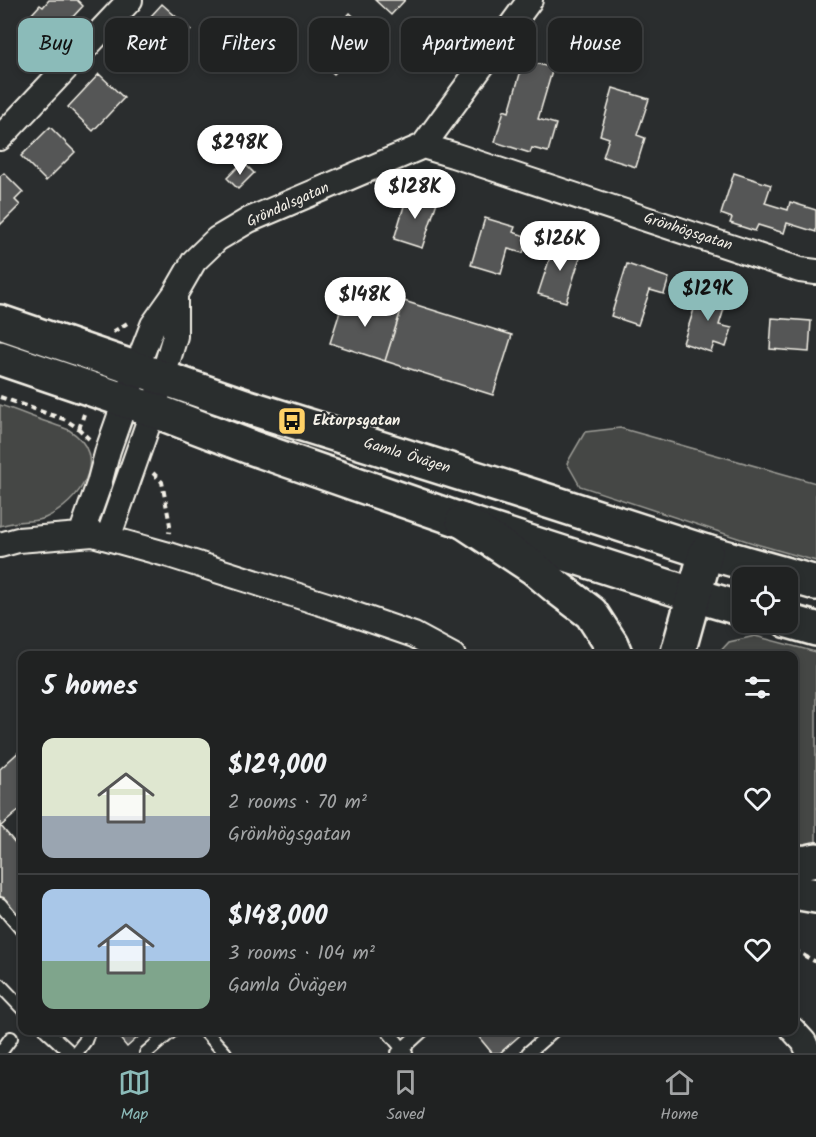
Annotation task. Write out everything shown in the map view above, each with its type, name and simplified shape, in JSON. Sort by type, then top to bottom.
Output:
[{"type":"main road","name":"Gamla Övägen","points":[[0,322],[248,407],[715,554],[816,583]]},
{"type":"main road","points":[[0,358],[139,405],[250,447],[463,521],[732,606]]},
{"type":"main road","points":[[463,521],[534,568],[591,613],[614,651]]},
{"type":"main road","points":[[679,651],[702,598],[715,554]]},
{"type":"main road","points":[[696,651],[702,598]]},
{"type":"main road","points":[[798,624],[816,629]]},
{"type":"main road","points":[[798,863],[816,860]]},
{"type":"main road","points":[[798,892],[816,896]]},
{"type":"street","points":[[0,138],[130,0]]},
{"type":"street","points":[[423,146],[531,0]]},
{"type":"street","name":"Grönhögsgatan","points":[[423,146],[801,270],[816,272]]},
{"type":"street","name":"Gröndalsgatan","points":[[139,405],[150,373],[175,336],[175,294],[195,261],[217,239],[249,220],[423,146]]},
{"type":"street","points":[[108,538],[134,460],[139,405]]},
{"type":"street","points":[[81,535],[108,450],[139,405]]},
{"type":"street","points":[[0,545],[18,540],[93,534],[169,555],[327,605],[414,635],[444,651]]},
{"type":"street","points":[[798,1035],[809,1053]]},
{"type":"lane","points":[[0,904],[18,925]]},
{"type":"lane","points":[[0,986],[18,1004]]},
{"type":"lane","points":[[51,1035],[71,1053]]},
{"type":"lane","points":[[76,1053],[86,1041],[88,1035]]},
{"type":"lane","points":[[146,1053],[167,1035]]},
{"type":"lane","points":[[209,1035],[225,1053]]},
{"type":"lane","points":[[390,1035],[402,1052],[418,1035]]},
{"type":"lane","points":[[528,1053],[549,1035]]},
{"type":"lane","points":[[0,1053],[11,1038]]},
{"type":"path","points":[[110,333],[128,322]]},
{"type":"path","points":[[0,397],[66,420],[91,441]]},
{"type":"path","points":[[134,460],[148,468],[162,482],[170,525],[169,555]]},
{"type":"path","points":[[798,952],[816,962]]},
{"type":"shaded area","points":[[0,405],[69,430],[82,441],[88,453],[89,466],[86,479],[79,491],[58,511],[42,519],[0,526]]},
{"type":"shaded area","points":[[620,428],[816,483],[816,561],[756,544],[580,486],[567,463],[585,432]]},
{"type":"shaded area","points":[[755,636],[816,652],[816,847],[798,847],[798,651],[721,651],[729,642]]},
{"type":"building","points":[[49,0],[77,0],[83,6],[72,18],[32,18],[30,16],[40,5],[43,7]]},
{"type":"building","points":[[375,0],[405,0],[391,15]]},
{"type":"building","points":[[162,4],[178,18],[149,18]]},
{"type":"building","points":[[350,13],[355,18],[345,18]]},
{"type":"building","points":[[536,63],[548,67],[548,72],[552,72],[538,119],[556,124],[548,152],[532,148],[530,153],[495,142],[504,110],[509,112],[521,72],[536,72]]},
{"type":"building","points":[[99,74],[124,98],[93,131],[68,107]]},
{"type":"building","points":[[613,88],[649,99],[637,135],[645,138],[636,167],[603,157],[609,138],[600,135]]},
{"type":"building","points":[[50,127],[75,152],[46,181],[21,156]]},
{"type":"building","points":[[243,162],[254,173],[238,189],[227,178]]},
{"type":"building","points":[[4,173],[23,192],[15,200],[20,205],[0,225],[0,176]]},
{"type":"building","points":[[734,173],[771,185],[765,203],[788,210],[790,202],[816,210],[816,232],[787,223],[784,233],[758,225],[755,231],[730,223],[732,218],[721,214]]},
{"type":"building","points":[[408,193],[437,202],[422,248],[394,239]]},
{"type":"building","points":[[485,218],[515,227],[513,232],[528,237],[523,253],[508,249],[501,274],[471,265]]},
{"type":"building","points":[[555,242],[582,251],[566,302],[538,294]]},
{"type":"building","points":[[627,264],[669,278],[664,294],[650,290],[638,325],[611,316]]},
{"type":"building","points":[[701,288],[728,296],[719,325],[732,328],[726,347],[714,343],[711,352],[683,343]]},
{"type":"building","points":[[345,296],[400,313],[385,361],[330,343]]},
{"type":"building","points":[[404,301],[512,335],[493,395],[385,361]]},
{"type":"building","points":[[772,318],[811,321],[809,352],[770,349]]},
{"type":"building","points":[[18,753],[18,811],[1,826],[0,825],[0,769]]},
{"type":"building","points":[[0,825],[18,846],[18,920],[0,898]]},
{"type":"building","points":[[117,1035],[140,1035],[127,1047]]},
{"type":"building","points":[[477,1035],[520,1035],[500,1053],[492,1053]]},
{"type":"place","name":"Ektorpsgatan","points":[[292,421]]}]
